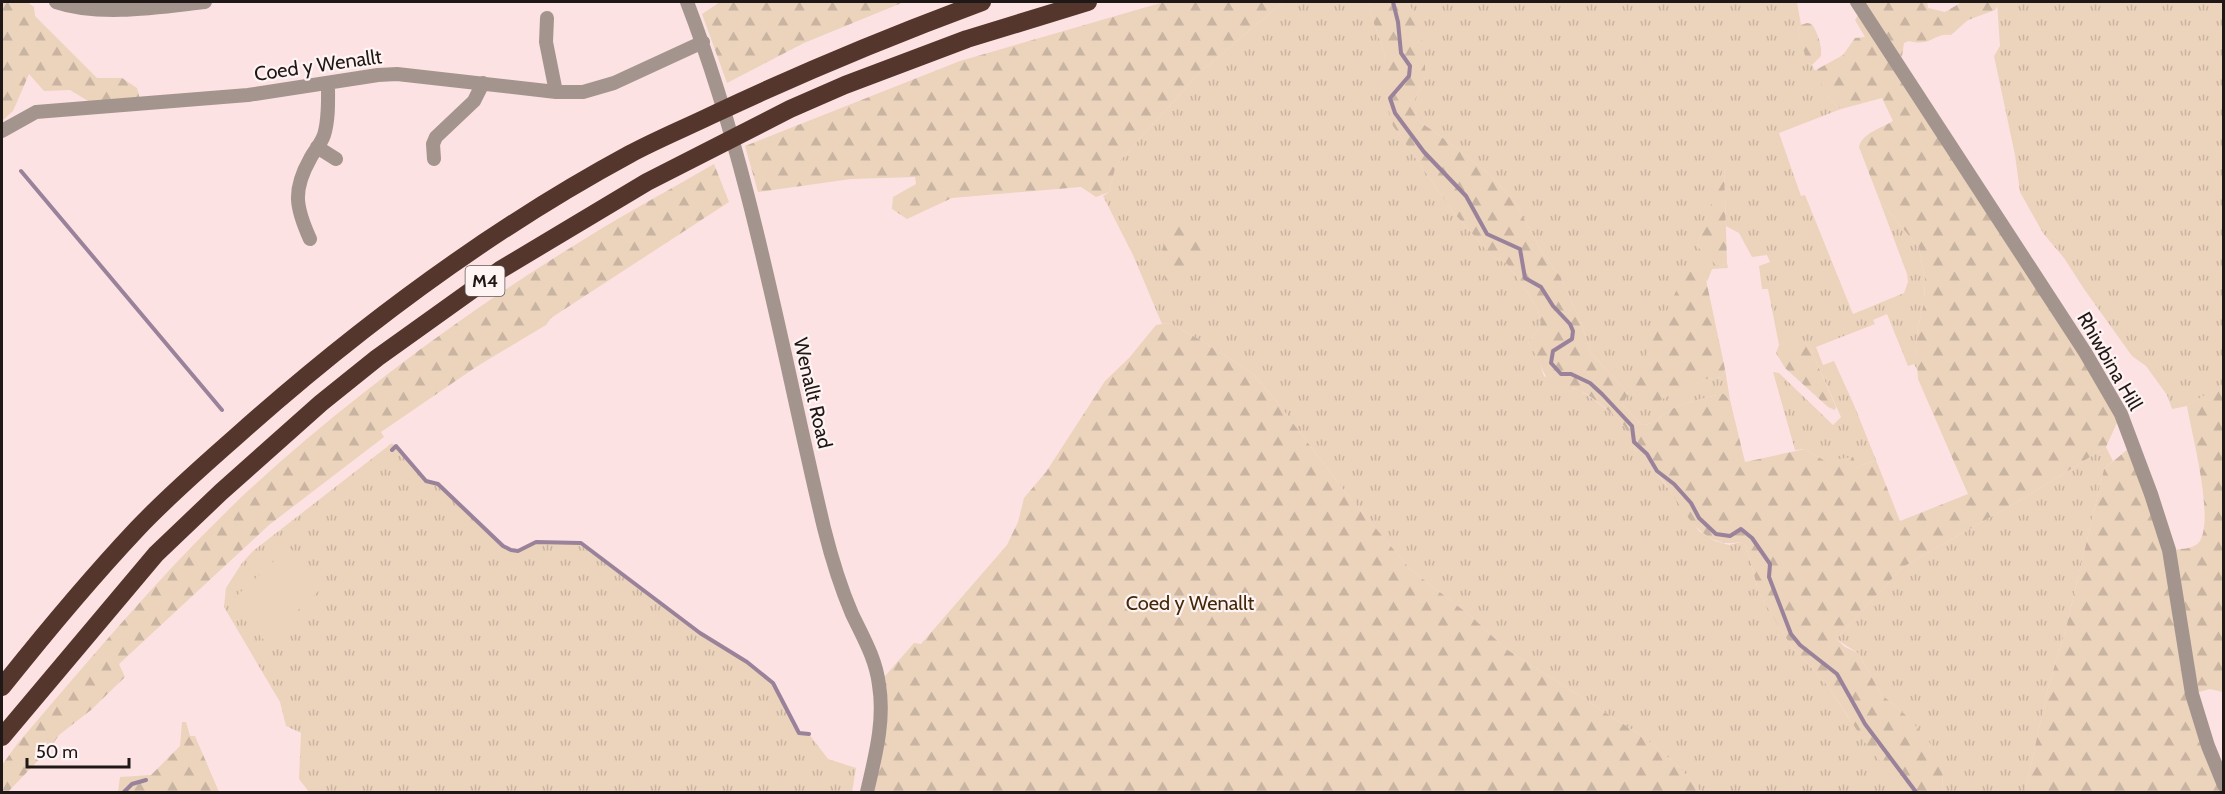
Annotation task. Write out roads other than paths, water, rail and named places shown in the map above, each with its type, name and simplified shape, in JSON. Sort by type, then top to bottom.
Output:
[{"type":"highway","name":"M4","points":[[2,687],[138,527],[192,476],[351,337],[478,246],[631,153],[796,75],[894,34],[982,2]]},
{"type":"highway","name":"M4","points":[[2,737],[156,554],[221,492],[321,403],[377,358],[500,270],[647,182],[789,109],[845,85],[967,39],[1088,2]]},
{"type":"street","points":[[56,2],[74,7],[205,2]]},
{"type":"street","name":"Wenallt Road","points":[[687,2],[712,70],[749,202],[824,531],[852,612],[871,651],[879,683],[882,708],[867,792]]},
{"type":"street","name":"Rhiwbina Hill","points":[[1857,2],[2085,352],[2121,414],[2141,464],[2169,550],[2192,694],[2223,785]]},
{"type":"street","points":[[547,18],[546,42],[556,92]]},
{"type":"street","name":"Coed y Wenallt","points":[[2,131],[36,112],[248,95],[378,75],[397,74],[556,92],[583,92],[596,89],[703,42]]},
{"type":"street","points":[[434,159],[433,144],[436,137],[474,101],[483,83]]},
{"type":"street","points":[[310,239],[299,216],[298,186],[324,136],[328,84]]},
{"type":"street","points":[[317,147],[336,159]]},
{"type":"waterway","points":[[1393,2],[1398,22],[1401,53],[1410,66],[1409,76],[1390,98],[1395,113],[1424,152],[1466,196],[1487,234],[1520,249],[1525,278],[1541,287],[1553,306],[1570,324],[1573,331],[1572,339],[1553,351],[1551,363],[1561,374],[1571,374],[1590,383],[1602,394],[1632,426],[1634,442],[1647,454],[1657,471],[1674,484],[1691,503],[1699,518],[1716,534],[1730,536],[1741,529],[1752,538],[1770,564],[1769,577],[1791,634],[1800,645],[1837,674],[1865,724],[1916,792]]},
{"type":"waterway","points":[[21,171],[222,410]]},
{"type":"waterway","points":[[392,450],[396,446],[426,481],[438,484],[503,546],[511,550],[518,551],[536,542],[581,543],[700,633],[747,662],[773,683],[799,733],[809,734]]},
{"type":"waterway","points":[[124,792],[132,784],[146,780]]}]
